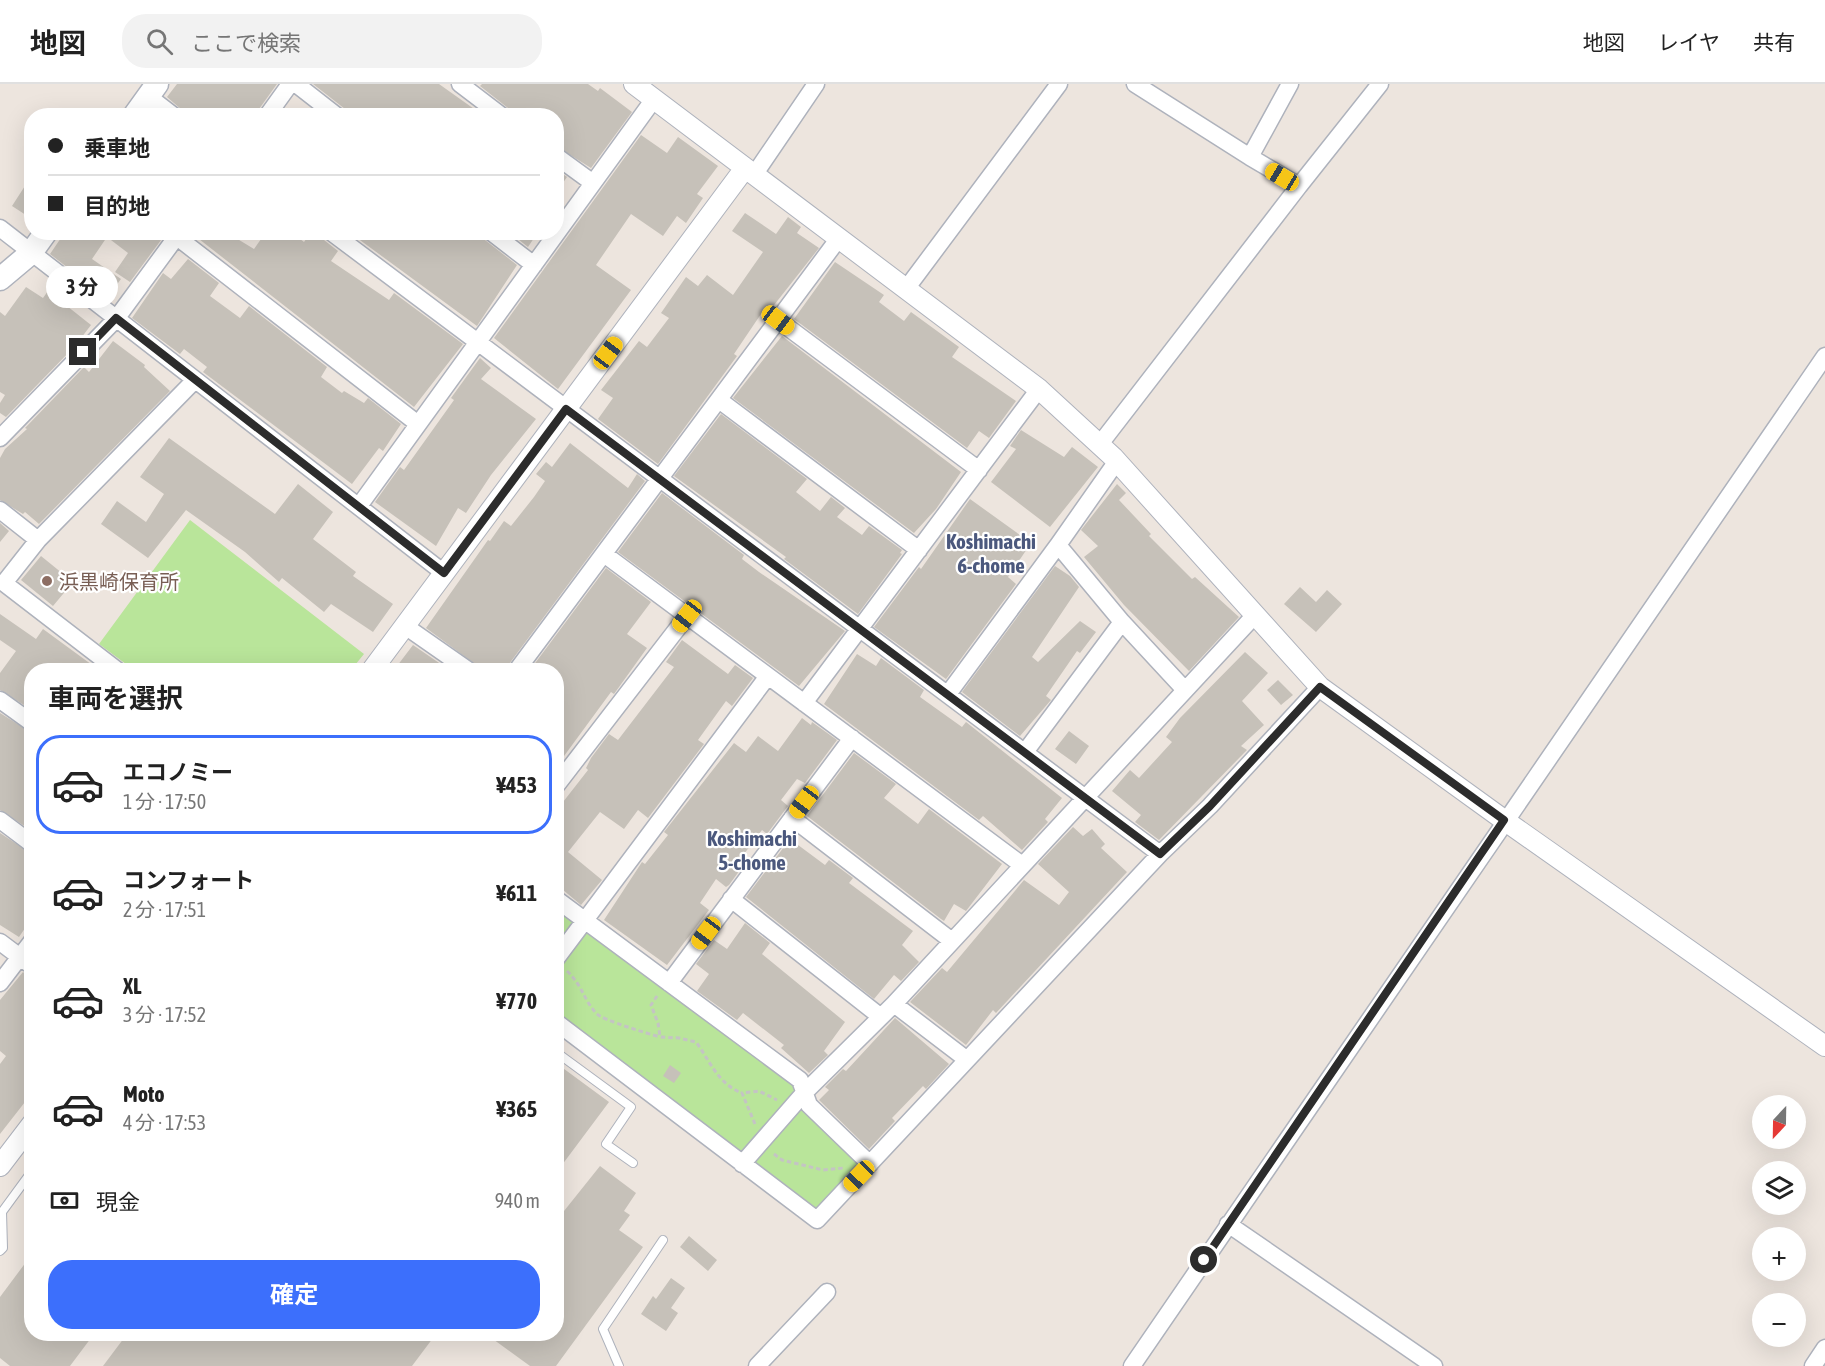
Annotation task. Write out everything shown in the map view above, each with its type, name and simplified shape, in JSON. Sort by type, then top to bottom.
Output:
[{"type":"main road","points":[[140,108],[152,90]]},
{"type":"main road","points":[[0,279],[31,252],[40,240]]},
{"type":"street","points":[[273,108],[290,84]]},
{"type":"street","points":[[296,84],[327,108]]},
{"type":"street","points":[[460,84],[492,108]]},
{"type":"street","points":[[634,84],[1040,389],[1117,461],[1320,687],[1825,1046]]},
{"type":"street","points":[[377,663],[566,409],[816,84]]},
{"type":"street","points":[[906,289],[1059,84]]},
{"type":"street","points":[[1135,84],[1299,186]]},
{"type":"street","points":[[1250,157],[1290,84]]},
{"type":"street","points":[[1100,444],[1380,84]]},
{"type":"street","points":[[152,90],[167,108]]},
{"type":"street","points":[[564,223],[654,99]]},
{"type":"street","points":[[564,162],[593,183]]},
{"type":"street","points":[[0,228],[444,573]]},
{"type":"street","points":[[523,663],[839,238]]},
{"type":"street","points":[[0,438],[116,318],[174,240]]},
{"type":"street","points":[[184,240],[418,424]]},
{"type":"street","points":[[342,240],[1160,854]]},
{"type":"street","points":[[501,240],[534,265]]},
{"type":"street","points":[[359,506],[552,240]]},
{"type":"street","points":[[778,320],[979,470]]},
{"type":"street","points":[[1132,1366],[1504,820],[1825,356]]},
{"type":"street","points":[[108,663],[2,585],[38,540],[195,380]]},
{"type":"street","points":[[804,703],[1040,389]]},
{"type":"street","points":[[719,399],[919,550]]},
{"type":"street","points":[[948,694],[1117,461]]},
{"type":"street","points":[[0,510],[38,540]]},
{"type":"street","points":[[1058,545],[1122,622],[1185,690]]},
{"type":"street","points":[[604,554],[1022,865]]},
{"type":"street","points":[[742,1164],[804,1093],[894,1004],[1255,615]]},
{"type":"street","points":[[564,776],[687,616]]},
{"type":"street","points":[[1025,752],[1122,622]]},
{"type":"street","points":[[405,626],[458,663]]},
{"type":"street","points":[[564,960],[585,920],[768,676]]},
{"type":"street","points":[[564,1028],[817,1220],[966,1059],[1160,854],[1210,806],[1320,687]]},
{"type":"street","points":[[0,700],[24,717]]},
{"type":"street","points":[[669,983],[852,738]]},
{"type":"street","points":[[792,818],[952,941]]},
{"type":"street","points":[[0,820],[24,838]]},
{"type":"street","points":[[731,899],[881,1017]]},
{"type":"street","points":[[564,905],[800,1080],[809,1105],[870,1164]]},
{"type":"street","points":[[0,942],[24,960]]},
{"type":"street","points":[[0,983],[24,963]]},
{"type":"street","points":[[894,1004],[966,1059]]},
{"type":"street","points":[[0,1166],[24,1134]]},
{"type":"street","points":[[1228,1224],[1434,1366]]},
{"type":"street","points":[[757,1366],[827,1292]]},
{"type":"street","points":[[1813,1366],[1825,1348]]},
{"type":"lane","points":[[564,1058],[631,1107],[606,1144],[633,1163]]},
{"type":"lane","points":[[0,1251],[3,1248],[2,1212],[24,1183]]},
{"type":"lane","points":[[619,1366],[603,1329],[663,1240]]},
{"type":"path","points":[[564,966],[580,983],[598,1016],[660,1037],[696,1042],[715,1073],[730,1088],[742,1093]]},
{"type":"path","points":[[660,1037],[651,1005],[669,983]]},
{"type":"green space","points":[[190,520],[364,654],[357,663],[125,663],[99,644]]},
{"type":"green space","points":[[564,908],[796,1087],[804,1107],[873,1173],[819,1228],[564,1037]]},
{"type":"building","points":[[177,84],[277,84],[260,108],[180,108],[167,97]]},
{"type":"building","points":[[313,84],[439,84],[473,108],[344,108]]},
{"type":"building","points":[[482,84],[588,84],[598,91],[600,88],[632,112],[591,168],[564,151],[564,108],[508,108],[480,86]]},
{"type":"building","points":[[641,135],[667,153],[678,137],[718,166],[697,194],[703,198],[686,223],[677,216],[663,236],[631,214],[596,265],[631,290],[558,389],[494,338]]},
{"type":"building","points":[[24,187],[24,214],[12,206]]},
{"type":"building","points":[[745,213],[776,234],[788,217],[801,227],[797,233],[819,248],[767,314],[763,311],[734,354],[737,356],[658,464],[598,419],[613,398],[601,390],[639,341],[647,347],[669,318],[661,313],[686,277],[698,286],[707,275],[733,295],[763,252],[732,231]]},
{"type":"building","points":[[60,240],[105,240],[92,259],[121,279],[107,298],[50,254]]},
{"type":"building","points":[[111,240],[161,240],[130,282],[115,272],[128,253]]},
{"type":"building","points":[[200,240],[239,240],[254,249],[260,240],[301,240],[304,242],[305,240],[324,240],[338,251],[331,261],[389,300],[394,293],[463,344],[414,407]]},
{"type":"building","points":[[360,240],[485,240],[517,265],[477,326]]},
{"type":"building","points":[[519,240],[533,240],[528,247]]},
{"type":"building","points":[[188,259],[219,283],[210,296],[240,318],[249,306],[327,367],[321,377],[342,393],[344,391],[364,403],[368,398],[401,424],[383,451],[379,448],[352,484],[203,372],[207,367],[184,349],[180,354],[132,318],[163,273],[171,279]]},
{"type":"building","points":[[835,262],[884,295],[879,302],[904,321],[911,312],[959,347],[952,357],[1016,401],[989,438],[979,431],[967,448],[794,319]]},
{"type":"building","points":[[26,287],[43,298],[48,291],[91,325],[75,346],[6,417],[0,413],[0,403],[5,395],[0,392],[0,312],[5,316]]},
{"type":"building","points":[[782,336],[961,472],[936,509],[914,533],[733,398]]},
{"type":"building","points":[[113,341],[145,365],[144,367],[170,391],[39,524],[25,512],[23,514],[0,500],[0,458],[5,449],[27,429],[25,428],[84,367],[89,372]]},
{"type":"building","points":[[480,358],[491,368],[481,379],[536,419],[491,475],[466,513],[458,508],[436,546],[375,502],[400,467],[404,470],[454,400],[451,398]]},
{"type":"building","points":[[721,414],[807,479],[796,492],[820,511],[831,497],[845,508],[837,517],[862,535],[869,526],[902,550],[900,553],[902,554],[858,614],[784,559],[786,557],[674,476]]},
{"type":"building","points":[[1021,430],[1064,457],[1072,447],[1098,467],[1050,527],[991,482],[1016,449],[1010,446]]},
{"type":"building","points":[[169,438],[275,514],[298,484],[333,512],[313,539],[356,572],[353,576],[393,604],[373,632],[331,604],[324,612],[282,578],[279,582],[245,552],[186,510],[148,558],[101,524],[117,501],[146,522],[164,494],[140,477]]},
{"type":"building","points":[[570,443],[628,488],[637,474],[645,481],[510,663],[474,663],[426,628],[488,540],[490,541],[504,521],[511,526],[534,497],[545,481],[536,474],[546,462],[552,467]]},
{"type":"building","points":[[1117,484],[1126,493],[1119,500],[1151,534],[1149,536],[1192,579],[1195,577],[1239,617],[1189,671],[1124,605],[1084,557],[1098,546],[1081,530]]},
{"type":"building","points":[[662,493],[744,555],[742,559],[759,572],[845,631],[799,686],[618,552]]},
{"type":"building","points":[[970,499],[1031,543],[1008,577],[1016,584],[946,679],[874,627],[919,567],[921,569]]},
{"type":"building","points":[[0,523],[9,531],[0,542]]},
{"type":"building","name":"浜黒崎保育所","points":[[41,556],[73,582],[53,606],[21,580]]},
{"type":"building","points":[[1055,566],[1070,576],[1079,587],[1032,657],[1038,662],[1080,621],[1096,632],[1080,653],[1077,651],[1046,696],[1051,700],[1020,736],[962,692]]},
{"type":"building","points":[[606,568],[651,602],[627,634],[647,648],[614,694],[611,692],[564,756],[564,663],[535,663]]},
{"type":"building","points":[[1300,587],[1316,602],[1327,590],[1342,604],[1316,632],[1284,604]]},
{"type":"building","points":[[0,614],[36,639],[43,629],[89,663],[24,663],[24,705],[0,690],[0,673],[16,651],[0,640]]},
{"type":"building","points":[[682,640],[728,674],[735,665],[753,678],[732,706],[726,701],[698,740],[704,744],[648,818],[638,810],[624,829],[600,812],[568,852],[602,880],[581,905],[564,891],[564,801],[588,770],[586,768],[591,758],[609,734],[618,740],[674,667],[666,662]]},
{"type":"building","points":[[413,645],[439,663],[399,663]]},
{"type":"building","points":[[1245,652],[1268,673],[1242,701],[1264,725],[1241,746],[1247,750],[1159,840],[1135,822],[1141,815],[1112,791],[1130,770],[1139,778],[1172,742],[1166,737],[1180,718]]},
{"type":"building","points":[[857,654],[876,666],[881,658],[924,690],[920,697],[962,727],[966,722],[1062,798],[1045,819],[1048,822],[1022,850],[983,816],[979,820],[824,704]]},
{"type":"building","points":[[1278,680],[1293,695],[1281,705],[1267,690]]},
{"type":"building","points":[[0,713],[24,728],[24,826],[0,810]]},
{"type":"building","points":[[802,718],[811,725],[812,722],[837,740],[805,783],[797,779],[781,800],[788,806],[767,834],[762,830],[735,866],[740,870],[729,885],[726,887],[716,879],[700,903],[709,910],[667,965],[604,920],[642,862],[645,864],[668,835],[664,832],[734,743],[746,752],[758,736],[778,751]]},
{"type":"building","points":[[1069,731],[1089,746],[1076,764],[1055,749]]},
{"type":"building","points":[[854,753],[896,784],[884,798],[918,824],[929,809],[1002,864],[966,911],[954,904],[944,921],[807,816]]},
{"type":"building","points":[[1073,827],[1083,836],[1092,829],[1105,844],[1101,848],[1127,872],[996,1013],[993,1010],[966,1045],[910,1002],[942,968],[947,972],[1024,880],[1059,905],[1069,892],[1038,864]]},
{"type":"building","points":[[0,833],[24,849],[24,930],[19,937],[0,925]]},
{"type":"building","points":[[790,839],[825,865],[829,860],[853,878],[849,883],[913,931],[902,945],[919,962],[901,981],[894,975],[874,999],[746,897]]},
{"type":"building","points":[[745,923],[770,943],[762,954],[845,1022],[824,1051],[828,1055],[809,1073],[781,1048],[784,1045],[743,1013],[737,1020],[697,991],[709,974],[696,964],[714,940],[727,949]]},
{"type":"building","points":[[23,972],[24,1103],[0,1134],[0,1064],[6,1056],[0,1051],[0,1000]]},
{"type":"building","points":[[895,1018],[949,1064],[926,1089],[923,1086],[892,1118],[895,1121],[869,1149],[819,1100],[829,1090],[825,1087],[843,1069],[846,1071]]},
{"type":"building","points":[[670,1065],[681,1073],[674,1083],[663,1076]]},
{"type":"building","points":[[564,1069],[609,1102],[564,1162]]},
{"type":"building","points":[[600,1166],[636,1193],[624,1211],[630,1215],[619,1230],[643,1247],[556,1366],[530,1366],[496,1341],[564,1341],[564,1211]]},
{"type":"building","points":[[689,1236],[717,1260],[708,1271],[680,1247]]},
{"type":"building","points":[[24,1265],[24,1341],[89,1341],[70,1366],[10,1366],[0,1358],[0,1297]]},
{"type":"building","points":[[671,1278],[685,1288],[671,1308],[678,1313],[666,1331],[641,1314],[653,1296],[656,1299]]},
{"type":"building","points":[[122,1341],[431,1341],[412,1366],[103,1366]]},
{"type":"place","name":"浜黒崎保育所","points":[[47,581]]},
{"type":"district","name":"Koshimachi 6-chome","points":[[991,553]]},
{"type":"district","name":"Koshimachi 5-chome","points":[[752,850]]},
{"type":"route","points":[[83,352],[116,318],[444,573],[566,409],[1160,854],[1210,806],[1320,687],[1504,820],[1204,1260]]}]
